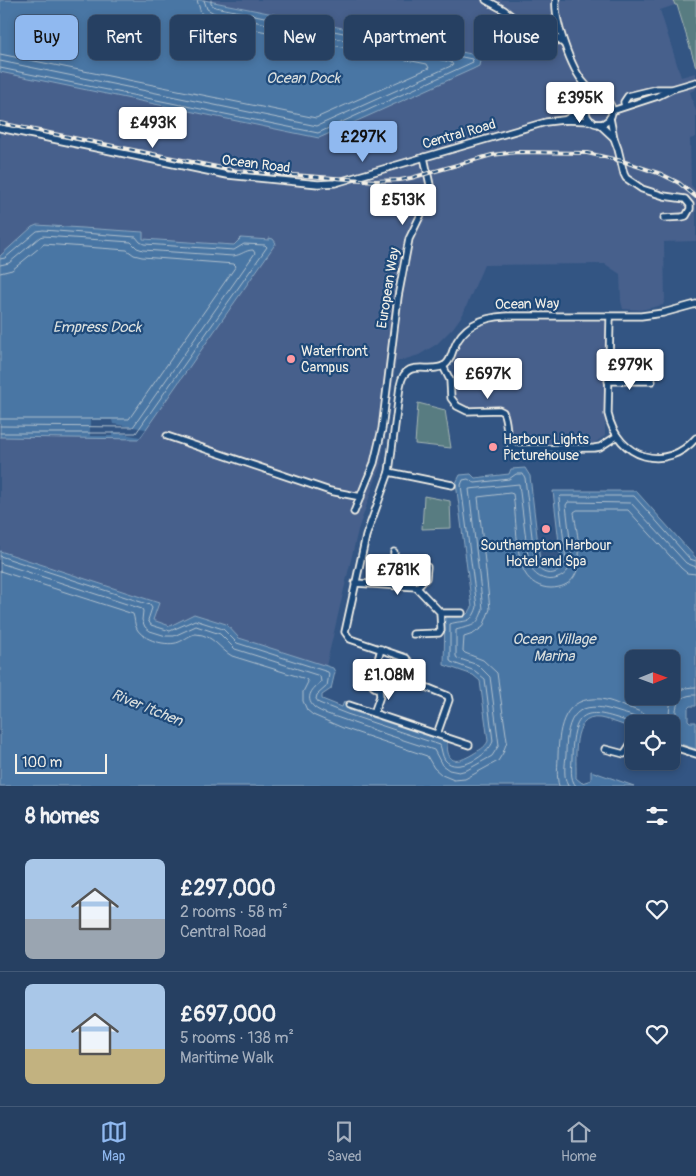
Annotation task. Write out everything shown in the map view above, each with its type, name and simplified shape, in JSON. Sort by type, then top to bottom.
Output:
[{"type":"street","points":[[486,0],[510,15]]},
{"type":"street","points":[[556,0],[556,15]]},
{"type":"street","points":[[557,22],[565,44],[584,84],[587,115],[614,138]]},
{"type":"street","points":[[557,38],[565,44]]},
{"type":"street","points":[[612,111],[696,82]]},
{"type":"street","points":[[584,84],[600,98],[610,103],[612,111],[610,118],[614,138],[626,178],[642,189],[688,201],[690,209],[686,216],[664,218]]},
{"type":"street","points":[[587,107],[592,100],[600,98]]},
{"type":"street","name":"Central Road","points":[[563,120],[587,107]]},
{"type":"street","points":[[599,124],[610,118]]},
{"type":"street","name":"Central Road","points":[[304,182],[318,184],[335,183],[524,128],[563,120],[592,121]]},
{"type":"street","name":"Ocean Road","points":[[0,128],[227,175],[304,182]]},
{"type":"street","name":"European Way","points":[[354,512],[374,463],[382,429],[398,297],[409,239],[429,198],[430,185],[424,157]]},
{"type":"street","name":"Ocean Way","points":[[443,366],[449,360],[455,344],[465,330],[483,319],[507,316],[610,317],[657,314],[679,310],[696,304]]},
{"type":"street","points":[[610,317],[608,414],[617,436],[622,443],[633,451],[656,458],[678,453],[696,438]]},
{"type":"street","points":[[437,734],[449,700],[448,696],[422,686],[407,660],[350,639],[346,634],[366,536],[389,472],[402,378],[413,368],[443,366],[450,380],[451,395],[455,404],[460,409],[468,411],[499,410],[503,412],[506,418],[509,444],[514,449],[594,448],[600,447],[617,436]]},
{"type":"street","points":[[608,380],[652,381]]},
{"type":"street","points":[[167,436],[330,491],[361,497]]},
{"type":"street","points":[[389,472],[452,485]]},
{"type":"street","points":[[393,585],[394,552]]},
{"type":"street","points":[[417,588],[426,578],[427,566]]},
{"type":"street","points":[[356,583],[413,586],[441,613],[462,613]]},
{"type":"street","points":[[385,585],[385,593]]},
{"type":"street","points":[[413,634],[440,632],[441,613]]},
{"type":"street","points":[[379,688],[374,687],[371,683],[376,675],[376,667],[381,650]]},
{"type":"street","points":[[376,675],[382,676],[384,679],[383,686],[379,688]]},
{"type":"street","points":[[374,713],[380,696],[379,688]]},
{"type":"street","points":[[349,705],[469,745]]},
{"type":"street","points":[[605,749],[624,754],[625,752]]},
{"type":"street","points":[[680,749],[696,754]]},
{"type":"shaded area","points":[[204,0],[673,0],[675,5],[660,10],[681,77],[695,73],[696,76],[696,89],[690,92],[696,111],[696,137],[690,139],[691,185],[696,191],[696,241],[664,242],[665,299],[663,305],[641,310],[623,309],[620,274],[605,264],[484,265],[463,314],[453,328],[437,344],[419,355],[396,362],[381,464],[358,530],[326,666],[239,638],[226,624],[170,626],[153,620],[158,603],[0,551],[0,437],[139,439],[276,243],[270,240],[241,238],[234,245],[143,239],[143,232],[33,228],[0,256],[0,72],[319,138],[474,60],[557,60],[557,15],[474,15],[474,55],[464,53],[464,15],[344,15],[344,28],[334,26],[334,15],[278,15]]},
{"type":"shaded area","points":[[501,321],[605,321],[605,436],[593,444],[516,447],[511,442],[506,410],[500,408],[465,407],[459,401],[455,395],[453,364],[459,343],[484,324]]},
{"type":"green space","points":[[673,0],[696,0],[696,67],[677,5],[675,5]]},
{"type":"green space","points":[[418,403],[445,410],[451,448],[415,444]]},
{"type":"green space","points":[[424,496],[450,501],[451,528],[422,529]]},
{"type":"water","name":"Ocean Dock","points":[[0,0],[204,0],[278,15],[265,15],[265,60],[334,60],[334,26],[344,28],[344,60],[464,60],[464,53],[474,55],[474,60],[480,60],[479,66],[319,138],[0,72]]},
{"type":"water","name":"Empress Dock","points":[[37,225],[143,232],[143,239],[234,245],[241,238],[269,240],[269,238],[273,239],[276,243],[139,439],[0,437],[0,256],[32,227]]},
{"type":"water","points":[[525,468],[530,476],[540,561],[546,568],[556,567],[561,560],[553,491],[636,491],[696,558],[696,706],[688,708],[688,720],[696,722],[696,749],[680,744],[680,715],[625,715],[625,726],[600,718],[590,719],[584,723],[579,730],[577,740],[576,778],[582,783],[591,780],[591,771],[634,786],[0,786],[0,551],[159,603],[153,620],[170,626],[194,614],[226,624],[239,638],[333,668],[335,672],[331,689],[322,695],[322,699],[342,707],[344,701],[349,710],[447,742],[449,755],[454,760],[462,759],[480,750],[488,741],[480,681],[473,675],[444,665],[445,617],[464,616],[472,607],[456,483],[460,475],[471,474],[475,478],[509,474],[511,469]]},
{"type":"pier","points":[[90,420],[112,420],[113,424],[146,429],[140,437],[113,432],[112,436],[90,436]]},
{"type":"railway","points":[[0,123],[237,171],[376,181],[411,178],[492,155],[517,152],[587,153],[622,161],[661,174],[679,183],[696,197]]},
{"type":"place","name":"Waterfront Campus","points":[[291,359]]},
{"type":"place","name":"Harbour Lights Picturehouse","points":[[493,447]]},
{"type":"place","name":"Southampton Harbour Hotel and Spa","points":[[546,529]]},
{"type":"water label","name":"Ocean Village Marina","points":[[554,648]]},
{"type":"water label","name":"River Itchen","points":[[147,708]]}]
